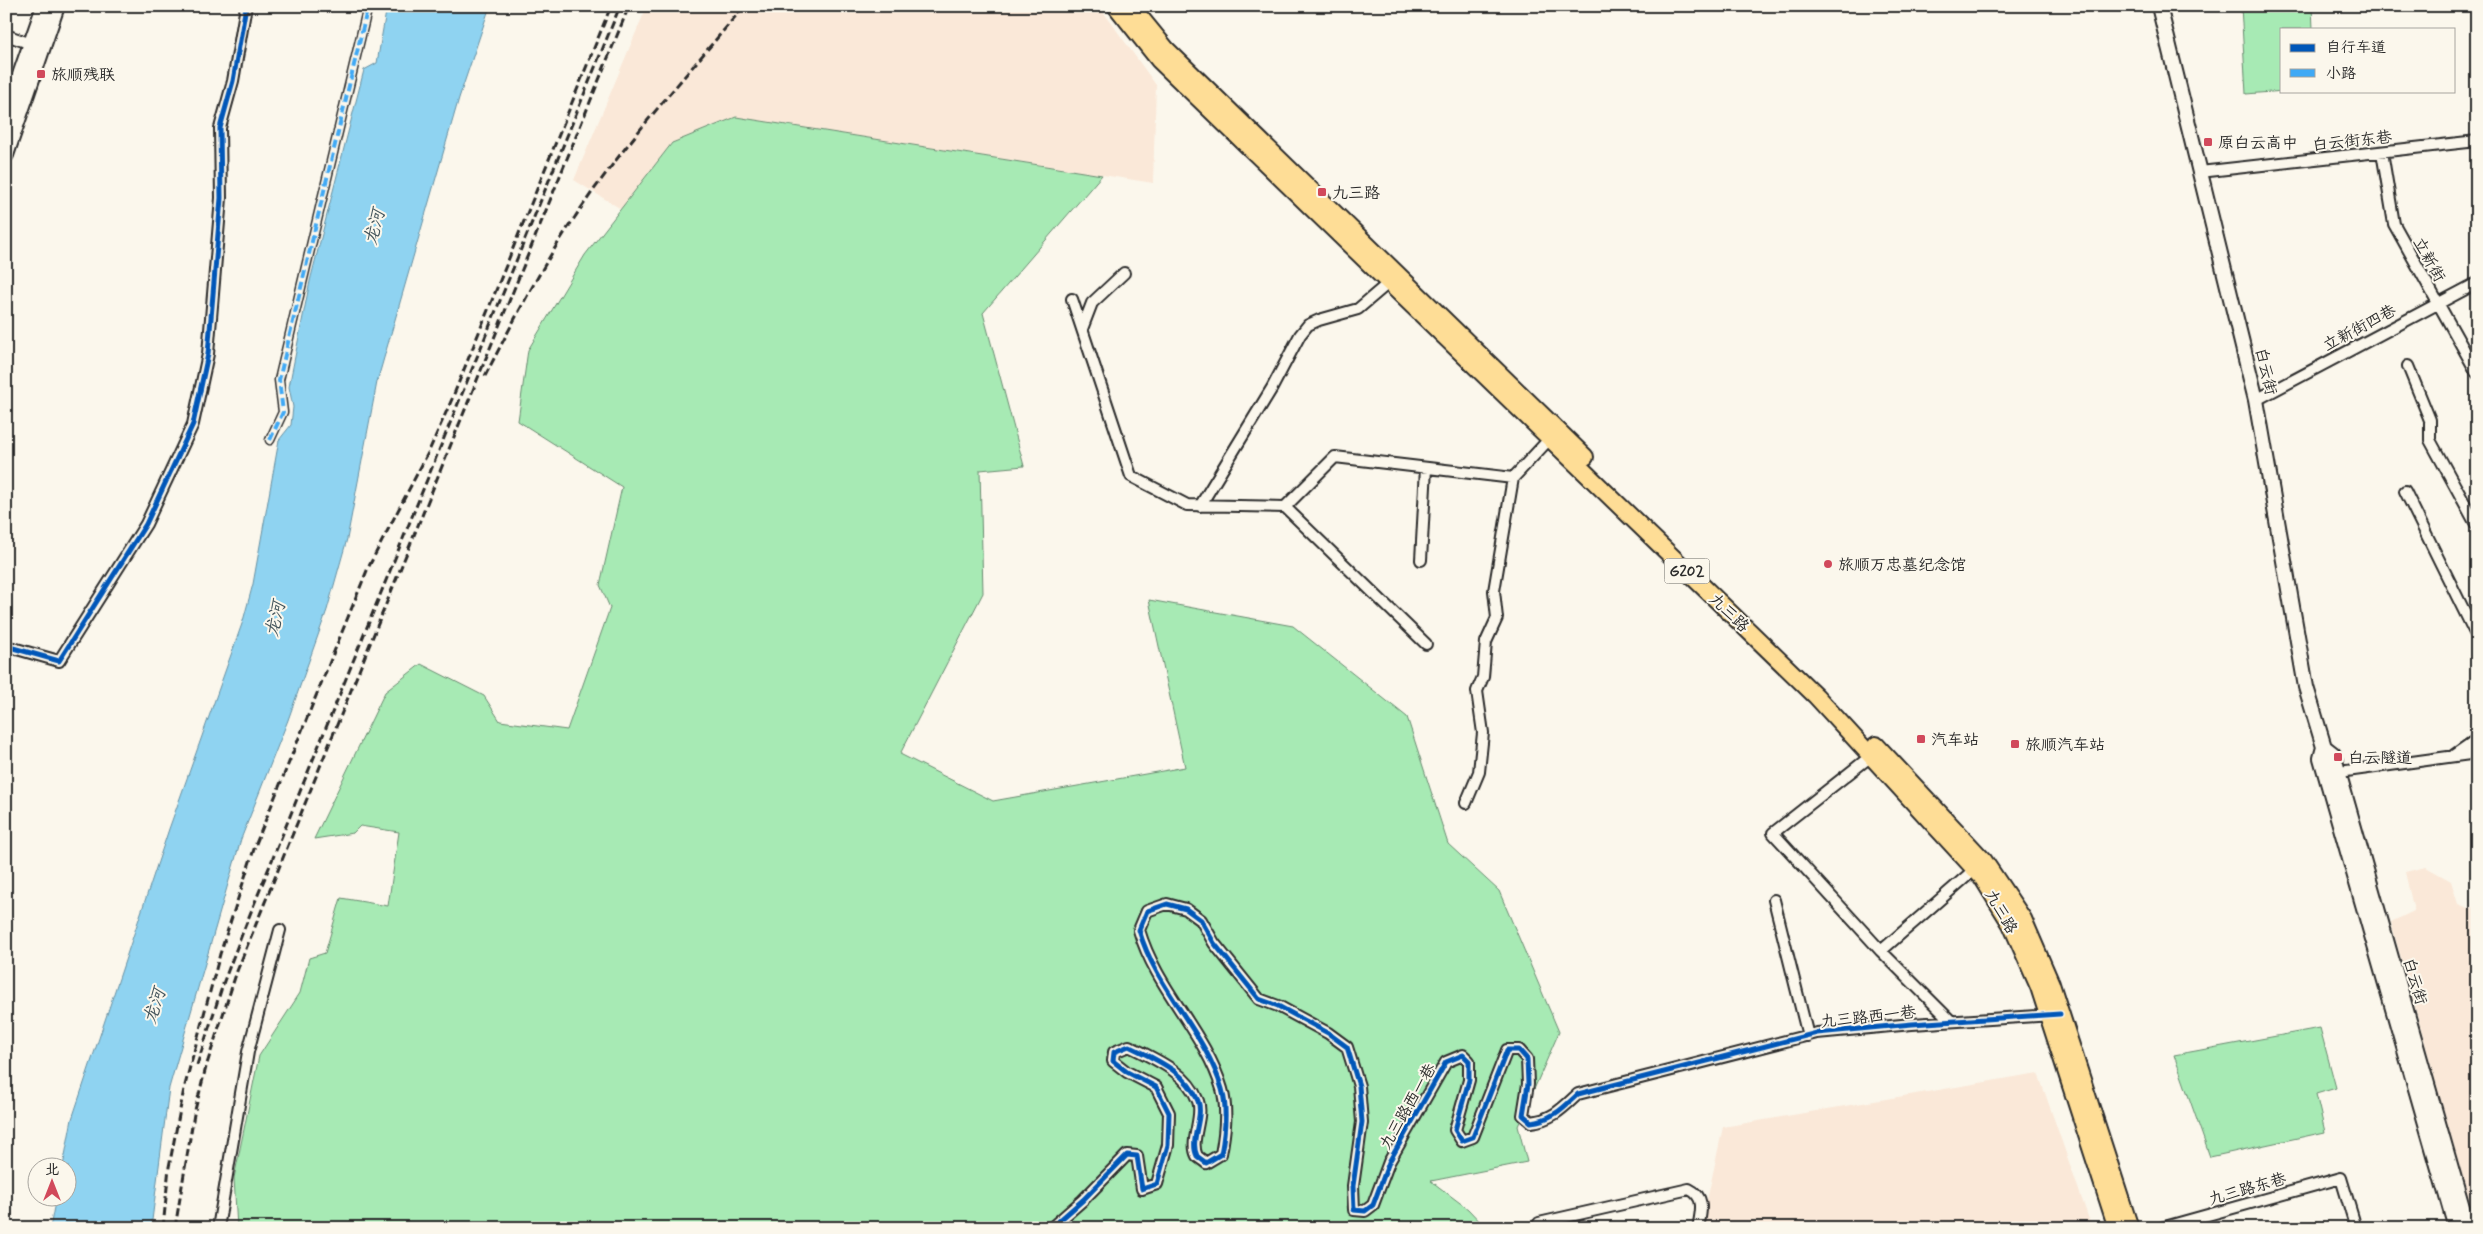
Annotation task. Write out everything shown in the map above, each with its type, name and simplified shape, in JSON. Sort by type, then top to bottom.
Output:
[{"type":"highway","name":"九三路","points":[[1116,6],[1159,60],[1394,279],[1554,434],[1824,689],[1980,856],[2002,885],[2023,919],[2043,962],[2054,1015],[2117,1228]]},
{"type":"highway","name":"九三路","points":[[1131,6],[1167,50],[1394,279]]},
{"type":"highway","name":"九三路","points":[[1554,434],[1816,696],[1975,869],[1992,891],[2011,924],[2054,1015],[2130,1228]]},
{"type":"main road","points":[[6,155],[36,46],[44,6]]},
{"type":"main road","points":[[6,115],[36,46],[57,6]]},
{"type":"main road","name":"白云街","points":[[2159,6],[2256,400],[2306,687],[2324,747],[2333,754],[2332,773],[2456,1228]]},
{"type":"main road","name":"白云街","points":[[2332,773],[2468,1228]]},
{"type":"street","points":[[6,646],[59,662],[146,524],[193,424],[208,354],[221,198],[220,128],[233,81],[246,6]]},
{"type":"street","points":[[270,440],[283,412],[279,380],[368,6]]},
{"type":"street","points":[[6,35],[36,46]]},
{"type":"street","name":"白云街东巷","points":[[2200,172],[2477,141]]},
{"type":"street","name":"立新街","points":[[2382,152],[2394,224],[2437,302],[2474,361],[2477,374]]},
{"type":"street","points":[[1082,329],[1092,303],[1124,273]]},
{"type":"street","points":[[1200,506],[1308,325],[1358,309],[1394,279]]},
{"type":"street","name":"立新街四巷","points":[[2256,400],[2477,282]]},
{"type":"street","points":[[1072,298],[1131,476],[1187,505],[1285,507],[1426,644]]},
{"type":"street","points":[[2408,366],[2430,420],[2430,440],[2477,526]]},
{"type":"street","points":[[1466,803],[1479,772],[1483,733],[1477,691],[1483,678],[1486,642],[1497,618],[1494,591],[1513,478],[1554,434]]},
{"type":"street","points":[[1285,507],[1335,457],[1513,478]]},
{"type":"street","points":[[1421,560],[1426,468]]},
{"type":"street","points":[[2405,491],[2477,638]]},
{"type":"street","points":[[2452,757],[2477,739]]},
{"type":"street","points":[[2332,773],[2477,754]]},
{"type":"street","points":[[1871,756],[1773,833],[1881,951],[1951,1021]]},
{"type":"street","points":[[1881,951],[1975,869]]},
{"type":"street","points":[[1774,900],[1808,1036]]},
{"type":"street","name":"九三路西一巷","points":[[1050,1228],[1083,1200],[1127,1155],[1137,1156],[1142,1189],[1157,1184],[1168,1145],[1169,1113],[1156,1087],[1127,1072],[1113,1061],[1114,1052],[1129,1046],[1164,1063],[1186,1082],[1199,1102],[1197,1156],[1206,1163],[1221,1154],[1226,1125],[1222,1090],[1207,1055],[1166,990],[1145,951],[1139,930],[1147,912],[1167,904],[1186,909],[1201,920],[1214,943],[1259,999],[1278,1006],[1328,1033],[1347,1047],[1359,1086],[1362,1122],[1353,1186],[1354,1210],[1365,1211],[1373,1205],[1390,1162],[1446,1062],[1463,1055],[1469,1061],[1469,1080],[1455,1130],[1462,1140],[1473,1137],[1507,1050],[1519,1050],[1527,1059],[1528,1084],[1522,1115],[1531,1122],[1545,1120],[1557,1113],[1578,1094],[1808,1036],[1951,1021],[2054,1015]]},
{"type":"street","points":[[218,1228],[248,1052],[280,930]]},
{"type":"street","name":"九三路东巷","points":[[2162,1228],[2340,1178],[2356,1228]]},
{"type":"street","points":[[1536,1228],[1539,1223],[1689,1189],[1696,1192],[1701,1199],[1698,1228]]},
{"type":"shaded area","points":[[647,6],[1099,6],[1156,85],[1153,183],[736,117],[672,143],[621,209],[574,180]]},
{"type":"shaded area","points":[[2426,867],[2451,881],[2458,904],[2468,908],[2477,907],[2477,1228],[2391,922],[2414,911],[2405,872]]},
{"type":"shaded area","points":[[2038,1073],[2092,1228],[1701,1228],[1723,1127]]},
{"type":"green space","points":[[2241,6],[2312,6],[2313,28],[2280,28],[2280,91],[2246,94]]},
{"type":"green space","points":[[736,117],[1102,175],[983,313],[1024,466],[980,470],[983,593],[900,754],[993,801],[1185,767],[1149,600],[1293,626],[1407,717],[1448,844],[1499,891],[1559,1032],[1518,1126],[1527,1162],[1431,1181],[1468,1209],[1486,1228],[237,1228],[234,1178],[259,1056],[300,993],[309,958],[325,953],[341,898],[388,906],[399,832],[360,826],[353,833],[314,839],[385,692],[421,664],[484,696],[500,721],[567,730],[610,608],[600,585],[622,487],[518,421],[528,350],[585,255],[672,143]]},
{"type":"green space","points":[[2320,1028],[2336,1088],[2316,1094],[2325,1132],[2210,1157],[2174,1055]]},
{"type":"water","name":"龙河","points":[[387,6],[490,6],[459,98],[377,382],[347,539],[327,610],[288,720],[241,839],[169,1088],[151,1228],[50,1228],[54,1206],[78,1206],[78,1156],[65,1156],[72,1119],[169,829],[243,621],[253,584],[279,440],[291,425],[293,407],[289,387],[310,281],[364,70],[377,63]]},
{"type":"railway","points":[[163,1228],[169,1167],[184,1089],[220,954],[255,846],[368,568],[429,451],[452,399],[611,6]]},
{"type":"railway","points":[[197,1065],[224,981],[244,929],[620,6]]},
{"type":"railway","points":[[175,1228],[194,1114],[206,1067],[237,971],[629,6]]},
{"type":"railway","points":[[485,376],[539,275],[594,189],[635,135],[744,6]]},
{"type":"marked path","points":[[270,440],[283,412],[279,380],[368,6]]},
{"type":"cycle path","points":[[6,646],[59,661],[146,524],[193,424],[208,354],[221,198],[220,128],[233,81],[246,6]]},
{"type":"cycle path","points":[[1051,1228],[1083,1200],[1127,1155],[1137,1156],[1142,1189],[1157,1184],[1168,1145],[1169,1113],[1156,1087],[1127,1072],[1113,1061],[1114,1052],[1129,1046],[1159,1061],[1178,1074],[1193,1091],[1198,1101],[1199,1114],[1195,1143],[1197,1156],[1206,1163],[1221,1154],[1225,1122],[1225,1105],[1222,1089],[1204,1048],[1157,972],[1139,930],[1147,911],[1167,904],[1186,909],[1201,920],[1214,943],[1259,999],[1278,1006],[1328,1033],[1347,1047],[1359,1086],[1362,1122],[1353,1186],[1354,1210],[1365,1211],[1373,1205],[1389,1162],[1446,1062],[1463,1055],[1469,1061],[1469,1080],[1455,1130],[1462,1141],[1473,1137],[1507,1050],[1519,1050],[1527,1059],[1528,1084],[1523,1115],[1531,1122],[1551,1116],[1578,1094],[1817,1033],[1912,1024],[2060,1014]]},
{"type":"place","name":"旅顺残联","points":[[41,74]]},
{"type":"place","name":"原白云高中","points":[[2208,142]]},
{"type":"place","name":"九三路","points":[[1322,192]]},
{"type":"place","name":"旅顺万忠墓纪念馆","points":[[1828,564]]},
{"type":"place","name":"汽车站","points":[[1921,739]]},
{"type":"place","name":"旅顺汽车站","points":[[2015,744]]},
{"type":"place","name":"白云隧道","points":[[2338,757]]}]
